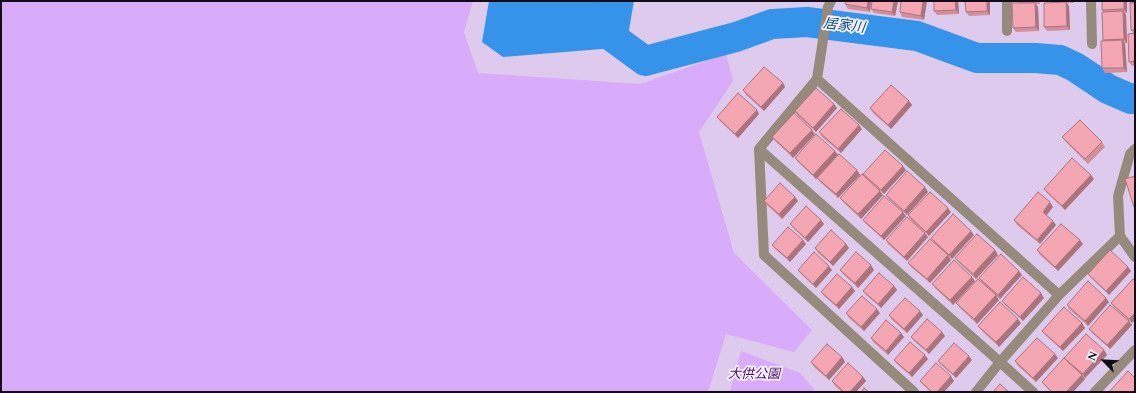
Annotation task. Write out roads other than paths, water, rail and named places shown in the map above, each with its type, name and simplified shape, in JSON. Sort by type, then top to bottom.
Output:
[{"type":"street","points":[[1007,1],[1007,31]]},
{"type":"street","points":[[1091,1],[1092,44]]},
{"type":"street","points":[[830,4],[817,79],[759,149],[764,255],[914,392]]},
{"type":"street","points":[[817,79],[1059,295]]},
{"type":"street","points":[[759,149],[1033,392]]},
{"type":"street","points":[[1135,149],[1130,154],[1118,196],[1120,236],[1135,258]]},
{"type":"street","points":[[976,392],[1000,362],[1059,295],[1120,236]]},
{"type":"street","points":[[1095,392],[1135,350]]},
{"type":"water","points":[[489,1],[634,1],[626,47],[503,57],[482,42]]},
{"type":"waterway","name":"居家川","points":[[563,1],[645,61],[736,37],[772,24],[807,22],[917,36],[977,58],[1035,58],[1060,60],[1075,67],[1108,89],[1131,99],[1135,98]]},
{"type":"park label","name":"大供公園","points":[[754,375]]}]
